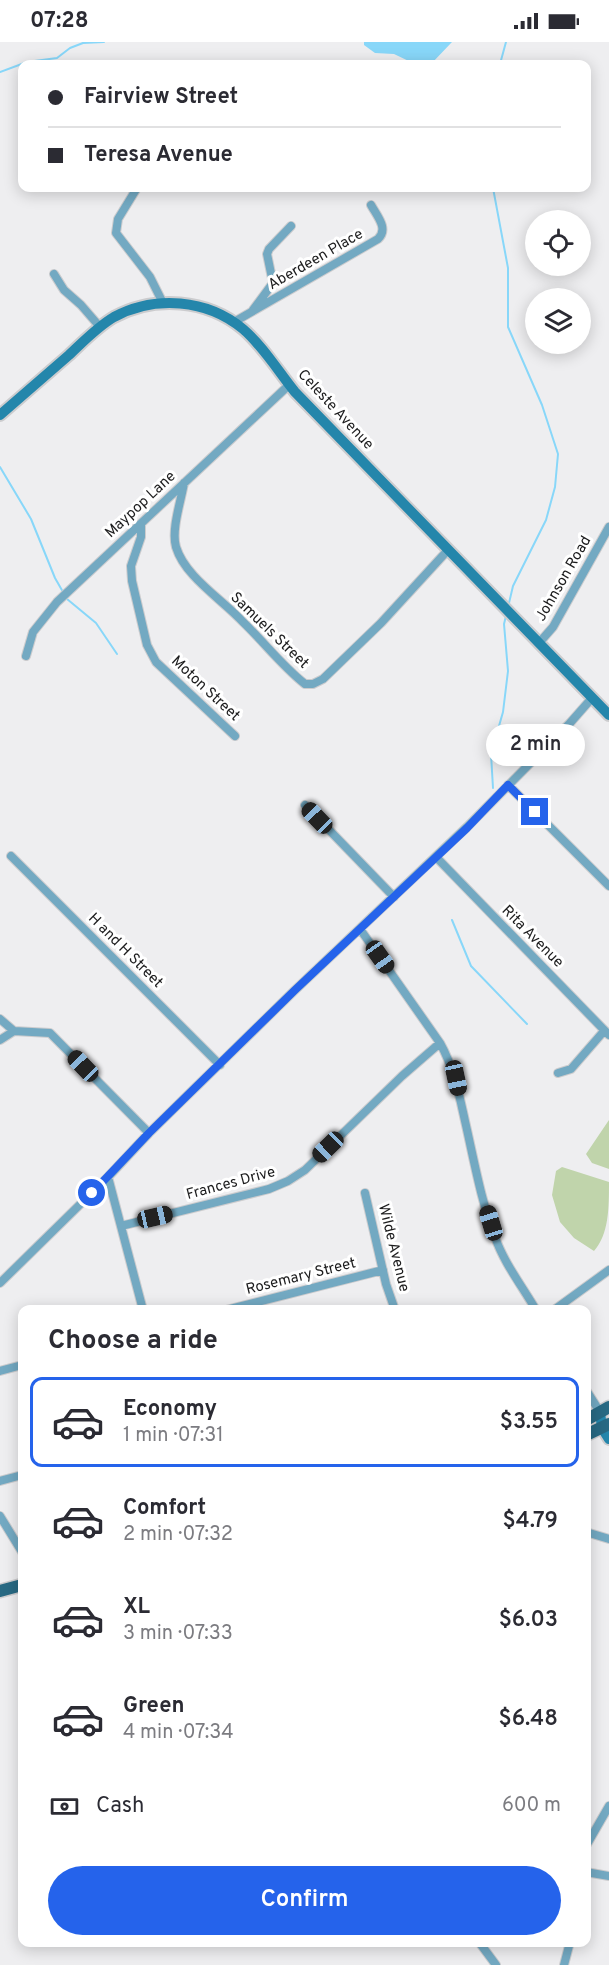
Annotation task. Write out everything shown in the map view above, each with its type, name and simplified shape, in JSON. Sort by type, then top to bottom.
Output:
[{"type":"main road","points":[[591,1420],[606,1421]]},
{"type":"main road","points":[[591,1432],[606,1421]]},
{"type":"main road","points":[[0,1591],[18,1586]]},
{"type":"street","points":[[135,192],[118,219],[116,233],[150,278],[163,303]]},
{"type":"street","name":"Aberdeen Place","points":[[234,322],[378,239],[384,230],[371,205]]},
{"type":"street","points":[[251,313],[273,283],[267,254],[269,249],[291,226]]},
{"type":"street","points":[[54,274],[64,290],[100,327]]},
{"type":"street","name":"Celeste Avenue","points":[[0,415],[100,327],[125,312],[142,306],[163,303],[195,306],[215,312],[234,322],[257,344],[289,385],[609,715]]},
{"type":"street","name":"Maypop Lane","points":[[26,656],[33,632],[57,602],[289,385]]},
{"type":"street","name":"Samuels Street","points":[[184,483],[175,539],[182,560],[206,589],[241,619],[305,684],[314,684],[323,679],[381,622],[448,550]]},
{"type":"street","name":"Moton Street","points":[[141,524],[141,537],[131,566],[132,581],[147,645],[156,662],[234,736]]},
{"type":"street","name":"Johnson Road","points":[[539,642],[553,627],[609,527]]},
{"type":"street","points":[[0,1283],[108,1177],[149,1133],[436,857],[592,699]]},
{"type":"street","points":[[508,785],[609,886]]},
{"type":"street","points":[[304,805],[394,897]]},
{"type":"street","name":"H and H Street","points":[[11,856],[220,1065]]},
{"type":"street","name":"Rita Avenue","points":[[436,857],[607,1033]]},
{"type":"street","points":[[360,929],[440,1043],[456,1078],[495,1239],[533,1305]]},
{"type":"street","points":[[0,1020],[14,1031],[50,1033],[149,1133]]},
{"type":"street","points":[[0,1040],[14,1031]]},
{"type":"street","points":[[558,1073],[571,1069],[607,1033]]},
{"type":"street","name":"Frances Drive","points":[[121,1226],[269,1190],[288,1181],[305,1170],[402,1076],[440,1043]]},
{"type":"street","points":[[108,1177],[142,1305]]},
{"type":"street","name":"Wilde Avenue","points":[[365,1193],[394,1305]]},
{"type":"street","points":[[561,1305],[609,1269]]},
{"type":"street","name":"Rosemary Street","points":[[246,1305],[383,1270]]},
{"type":"street","points":[[0,1371],[18,1366]]},
{"type":"street","points":[[591,1398],[606,1421]]},
{"type":"street","points":[[0,1481],[18,1476]]},
{"type":"street","points":[[0,1516],[18,1545]]},
{"type":"street","points":[[591,1534],[609,1539]]},
{"type":"street","points":[[591,1837],[609,1806]]},
{"type":"street","points":[[591,1873],[609,1876]]},
{"type":"street","points":[[483,1947],[496,1965]]},
{"type":"street","points":[[564,1965],[569,1947]]},
{"type":"green space","points":[[609,1120],[609,1169],[592,1163],[586,1154]]},
{"type":"green space","points":[[562,1167],[609,1182],[605,1229],[594,1251],[574,1238],[560,1222],[552,1195],[556,1171]]},
{"type":"water","points":[[364,42],[452,42],[435,60],[407,60],[394,54],[375,53],[364,45]]},
{"type":"waterway","points":[[42,60],[57,58],[70,48],[83,43],[104,42]]},
{"type":"waterway","points":[[501,60],[506,42]]},
{"type":"waterway","points":[[0,72],[18,65]]},
{"type":"waterway","points":[[494,192],[508,268],[508,327],[542,405],[558,454],[555,487],[546,520],[513,586],[509,603]]},
{"type":"waterway","points":[[0,467],[31,519],[55,578],[67,599],[96,623],[117,654]]},
{"type":"waterway","points":[[493,788],[491,754],[503,712],[508,671],[504,624],[506,616]]},
{"type":"waterway","points":[[452,920],[471,966],[527,1024]]},
{"type":"route","points":[[92,1193],[149,1133],[295,990],[467,828],[508,785],[535,812]]}]
